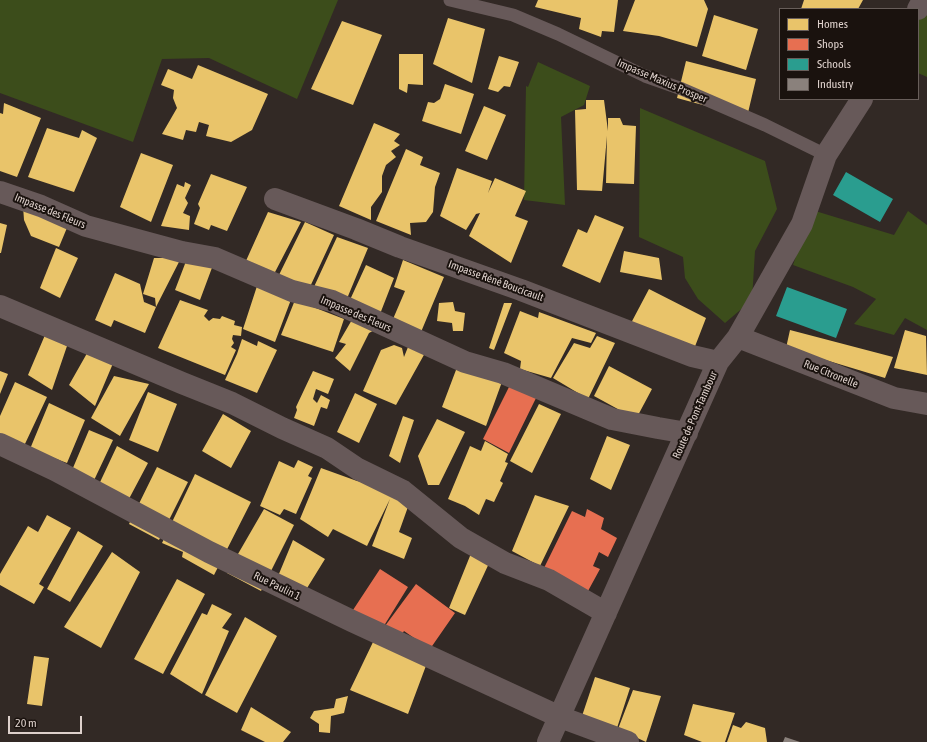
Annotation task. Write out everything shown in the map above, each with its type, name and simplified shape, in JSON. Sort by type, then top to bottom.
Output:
[{"type":"street","name":"Route de Pont-Tambour","points":[[548,742],[718,362],[738,336],[802,224],[826,155],[861,100]]},
{"type":"street","name":"Impasse des Fleurs","points":[[0,192],[41,206],[86,226],[182,252],[214,258],[292,290],[332,301],[465,362],[503,373],[612,419],[687,433]]},
{"type":"street","name":"Impasse Réné Boucicault","points":[[275,199],[400,247],[521,290],[692,356],[718,362]]},
{"type":"street","points":[[0,306],[232,403],[327,448],[358,469],[403,491],[461,538],[504,563],[549,580],[606,613]]},
{"type":"street","name":"Rue Citronelle","points":[[738,336],[894,398],[927,404]]},
{"type":"street","name":"Rue Paulin 1","points":[[0,444],[55,470],[209,552],[352,621],[560,717],[628,742]]},
{"type":"lane","name":"Impasse Maxius Prosper","points":[[450,0],[514,15],[558,34],[645,76],[682,89],[765,125],[826,155]]},
{"type":"green space","points":[[0,0],[338,0],[297,99],[209,58],[162,59],[133,142],[0,93]]},
{"type":"green space","points":[[927,7],[927,77],[919,73],[919,19]]},
{"type":"green space","points":[[538,62],[590,86],[584,105],[561,117],[565,205],[524,200],[526,86],[528,87]]},
{"type":"green space","points":[[640,108],[765,161],[777,209],[755,251],[752,300],[725,323],[698,299],[685,278],[683,257],[639,237]]},
{"type":"green space","points":[[812,210],[894,235],[908,211],[927,225],[927,330],[905,318],[894,335],[854,324],[876,299],[853,287],[793,265]]},
{"type":"building: Homes","points":[[538,0],[618,0],[614,32],[602,31],[601,37],[579,29],[581,18],[535,7]]},
{"type":"building: Homes","points":[[635,0],[704,0],[708,9],[697,47],[659,36],[623,31]]},
{"type":"building: Homes","points":[[804,0],[863,0],[859,8],[801,8]]},
{"type":"building: Homes","points":[[714,15],[758,29],[746,70],[702,56]]},
{"type":"building: Homes","points":[[448,18],[485,29],[472,83],[433,64]]},
{"type":"building: Homes","points":[[342,21],[382,35],[353,105],[311,89]]},
{"type":"building: Homes","points":[[399,54],[423,54],[423,85],[408,84],[407,93],[399,89]]},
{"type":"building: Homes","points":[[499,56],[519,62],[510,87],[504,86],[498,92],[488,89]]},
{"type":"building: Homes","points":[[686,61],[756,79],[747,117],[677,98]]},
{"type":"building: Homes","points":[[198,65],[268,94],[252,130],[231,142],[206,136],[209,125],[199,122],[196,132],[186,130],[183,140],[162,134],[177,108],[173,98],[174,90],[161,85],[168,69],[192,79]]},
{"type":"building: Homes","points":[[445,84],[474,94],[461,134],[422,121],[428,102],[434,103],[440,99]]},
{"type":"building: Homes","points":[[586,100],[604,100],[608,131],[608,118],[620,118],[623,125],[636,126],[634,184],[606,183],[607,136],[602,191],[577,190],[575,110],[586,109]]},
{"type":"building: Homes","points":[[4,103],[41,118],[17,177],[0,171],[0,113],[3,114]]},
{"type":"building: Homes","points":[[484,106],[506,115],[487,160],[465,151]]},
{"type":"building: Homes","points":[[374,123],[400,134],[394,141],[400,145],[391,151],[396,157],[386,165],[382,176],[382,192],[371,207],[371,220],[339,206]]},
{"type":"building: Homes","points":[[47,128],[79,138],[82,130],[97,138],[74,192],[28,177]]},
{"type":"building: Homes","points":[[406,149],[423,157],[420,165],[440,173],[435,187],[433,212],[426,222],[410,223],[411,235],[376,221]]},
{"type":"building: Homes","points":[[141,153],[173,165],[151,222],[120,207]]},
{"type":"building: Homes","points":[[457,168],[492,181],[488,193],[495,178],[526,191],[515,216],[528,221],[511,263],[469,236],[480,213],[476,214],[466,230],[440,216]]},
{"type":"building: Homes","points":[[211,174],[247,187],[227,231],[211,225],[209,230],[194,224],[200,208],[198,204]]},
{"type":"building: Homes","points":[[185,182],[191,185],[185,198],[188,203],[183,213],[190,216],[189,230],[161,226],[177,184],[184,187]]},
{"type":"building: Homes","points":[[23,206],[69,223],[59,247],[31,236],[24,220]]},
{"type":"building: Homes","points":[[268,212],[301,222],[274,274],[245,263]]},
{"type":"building: Homes","points":[[595,215],[624,227],[600,283],[562,266],[578,229],[587,233]]},
{"type":"building: Homes","points":[[305,222],[334,235],[309,289],[277,279]]},
{"type":"building: Homes","points":[[0,223],[7,225],[1,253],[0,253]]},
{"type":"building: Homes","points":[[337,237],[368,248],[346,301],[313,289]]},
{"type":"building: Homes","points":[[56,248],[78,258],[60,298],[40,288]]},
{"type":"building: Homes","points":[[624,251],[659,258],[662,280],[620,272]]},
{"type":"building: Homes","points":[[188,256],[213,265],[200,300],[175,290]]},
{"type":"building: Homes","points":[[154,258],[181,258],[156,307],[155,298],[143,294]]},
{"type":"building: Homes","points":[[403,260],[444,277],[421,332],[393,319],[405,291],[394,287]]},
{"type":"building: Homes","points":[[366,265],[394,278],[380,314],[349,302]]},
{"type":"building: Homes","points":[[115,273],[140,284],[144,302],[156,307],[145,333],[114,320],[111,327],[95,320]]},
{"type":"building: Homes","points":[[258,283],[292,297],[275,342],[243,329]]},
{"type":"building: Homes","points":[[649,289],[706,318],[694,349],[630,325]]},
{"type":"building: Homes","points":[[180,300],[208,310],[204,316],[209,321],[213,318],[220,319],[222,316],[235,321],[234,325],[242,327],[241,336],[233,335],[232,339],[234,343],[231,347],[236,350],[225,375],[158,348]]},
{"type":"building: Homes","points":[[295,300],[344,319],[333,352],[281,335]]},
{"type":"building: Homes","points":[[453,302],[455,311],[465,313],[463,331],[453,331],[452,323],[437,321],[439,303]]},
{"type":"building: Homes","points":[[504,303],[512,303],[494,350],[489,348]]},
{"type":"building: Homes","points":[[520,311],[538,318],[539,312],[596,333],[591,343],[572,338],[551,378],[520,369],[521,361],[504,353]]},
{"type":"building: Homes","points":[[353,318],[380,327],[369,333],[350,371],[335,358],[346,344],[339,342]]},
{"type":"building: Homes","points":[[790,330],[893,357],[885,378],[786,348]]},
{"type":"building: Homes","points":[[905,330],[926,336],[927,375],[894,368]]},
{"type":"building: Homes","points":[[45,335],[67,346],[52,390],[28,375]]},
{"type":"building: Homes","points":[[597,336],[615,343],[588,399],[553,378],[574,343],[590,348]]},
{"type":"building: Homes","points":[[242,339],[257,346],[258,341],[277,350],[257,393],[225,380]]},
{"type":"building: Homes","points":[[394,345],[402,348],[404,357],[408,347],[425,353],[396,405],[363,391],[381,350]]},
{"type":"building: Homes","points":[[90,348],[114,361],[95,406],[69,385]]},
{"type":"building: Homes","points":[[459,362],[503,379],[486,426],[442,407]]},
{"type":"building: Homes","points":[[609,366],[652,389],[636,419],[594,396]]},
{"type":"building: Homes","points":[[0,371],[8,374],[0,394]]},
{"type":"building: Homes","points":[[313,371],[334,379],[328,394],[316,389],[313,399],[317,403],[321,395],[330,400],[327,409],[321,407],[314,426],[294,418],[297,410],[296,407]]},
{"type":"building: Homes","points":[[114,376],[149,384],[120,436],[91,418]]},
{"type":"building: Homes","points":[[15,382],[47,397],[24,446],[0,434],[0,416]]},
{"type":"building: Homes","points":[[148,392],[177,404],[158,452],[129,440]]},
{"type":"building: Homes","points":[[355,393],[377,404],[359,443],[337,432]]},
{"type":"building: Homes","points":[[49,403],[85,420],[67,463],[30,449]]},
{"type":"building: Homes","points":[[539,404],[561,414],[532,473],[510,461]]},
{"type":"building: Homes","points":[[223,414],[251,431],[231,468],[202,451]]},
{"type":"building: Homes","points":[[403,416],[414,420],[400,463],[389,456]]},
{"type":"building: Homes","points":[[437,419],[465,432],[439,485],[428,485],[418,456]]},
{"type":"building: Homes","points":[[89,430],[113,440],[88,493],[67,482]]},
{"type":"building: Homes","points":[[607,436],[630,445],[611,490],[590,479]]},
{"type":"building: Homes","points":[[485,441],[508,454],[505,462],[508,463],[500,481],[503,483],[494,502],[486,499],[479,515],[465,506],[448,499],[470,446],[481,451]]},
{"type":"building: Homes","points":[[117,446],[148,463],[122,512],[94,495]]},
{"type":"building: Homes","points":[[298,460],[313,467],[308,476],[312,478],[296,514],[284,509],[280,515],[260,506],[279,461],[294,468]]},
{"type":"building: Homes","points":[[157,467],[188,482],[159,540],[129,524]]},
{"type":"building: Homes","points":[[321,468],[362,482],[409,504],[399,532],[412,538],[404,559],[372,546],[390,499],[367,546],[333,529],[328,537],[300,519]]},
{"type":"building: Homes","points":[[195,474],[251,502],[214,575],[182,557],[183,552],[162,543]]},
{"type":"building: Homes","points":[[535,495],[569,506],[540,566],[512,551]]},
{"type":"building: Homes","points":[[264,509],[294,525],[261,591],[227,573]]},
{"type":"building: Homes","points":[[47,515],[71,528],[39,584],[44,587],[34,604],[0,585],[0,574],[28,526],[38,532]]},
{"type":"building: Homes","points":[[78,531],[103,546],[70,602],[47,589]]},
{"type":"building: Homes","points":[[293,540],[325,559],[304,593],[276,581]]},
{"type":"building: Homes","points":[[472,551],[491,559],[465,615],[449,608]]},
{"type":"building: Homes","points":[[112,552],[140,572],[101,648],[64,627]]},
{"type":"building: Homes","points":[[177,579],[205,594],[163,674],[134,659]]},
{"type":"building: Homes","points":[[212,604],[232,614],[222,628],[229,631],[202,694],[170,674],[202,613],[207,615]]},
{"type":"building: Homes","points":[[245,617],[277,636],[237,713],[205,695]]},
{"type":"building: Homes","points":[[374,640],[427,663],[408,714],[350,690]]},
{"type":"building: Homes","points":[[34,656],[49,658],[42,706],[27,704]]},
{"type":"building: Homes","points":[[595,677],[630,688],[617,728],[582,716]]},
{"type":"building: Homes","points":[[633,690],[661,696],[646,742],[618,729]]},
{"type":"building: Homes","points":[[348,696],[344,713],[331,716],[330,733],[319,732],[319,724],[310,718],[314,711],[334,708],[336,699]]},
{"type":"building: Homes","points":[[693,704],[735,713],[725,742],[702,742],[684,735]]},
{"type":"building: Homes","points":[[251,707],[291,732],[283,742],[265,742],[241,730]]},
{"type":"building: Homes","points":[[746,722],[765,728],[767,742],[727,742],[733,725],[741,728]]},
{"type":"building: Shops","points":[[511,383],[537,396],[509,453],[483,439]]},
{"type":"building: Shops","points":[[587,509],[604,518],[601,529],[617,538],[608,557],[599,552],[593,566],[600,569],[588,591],[544,568],[572,511],[585,517]]},
{"type":"building: Shops","points":[[380,569],[408,587],[382,629],[353,610]]},
{"type":"building: Shops","points":[[416,584],[455,613],[430,649],[404,631],[400,637],[385,626]]},
{"type":"building: Schools","points":[[846,172],[893,199],[880,222],[833,195]]},
{"type":"building: Schools","points":[[787,287],[847,309],[836,338],[776,316]]},
{"type":"building: Industry","points":[[785,737],[800,742],[783,742]]}]
